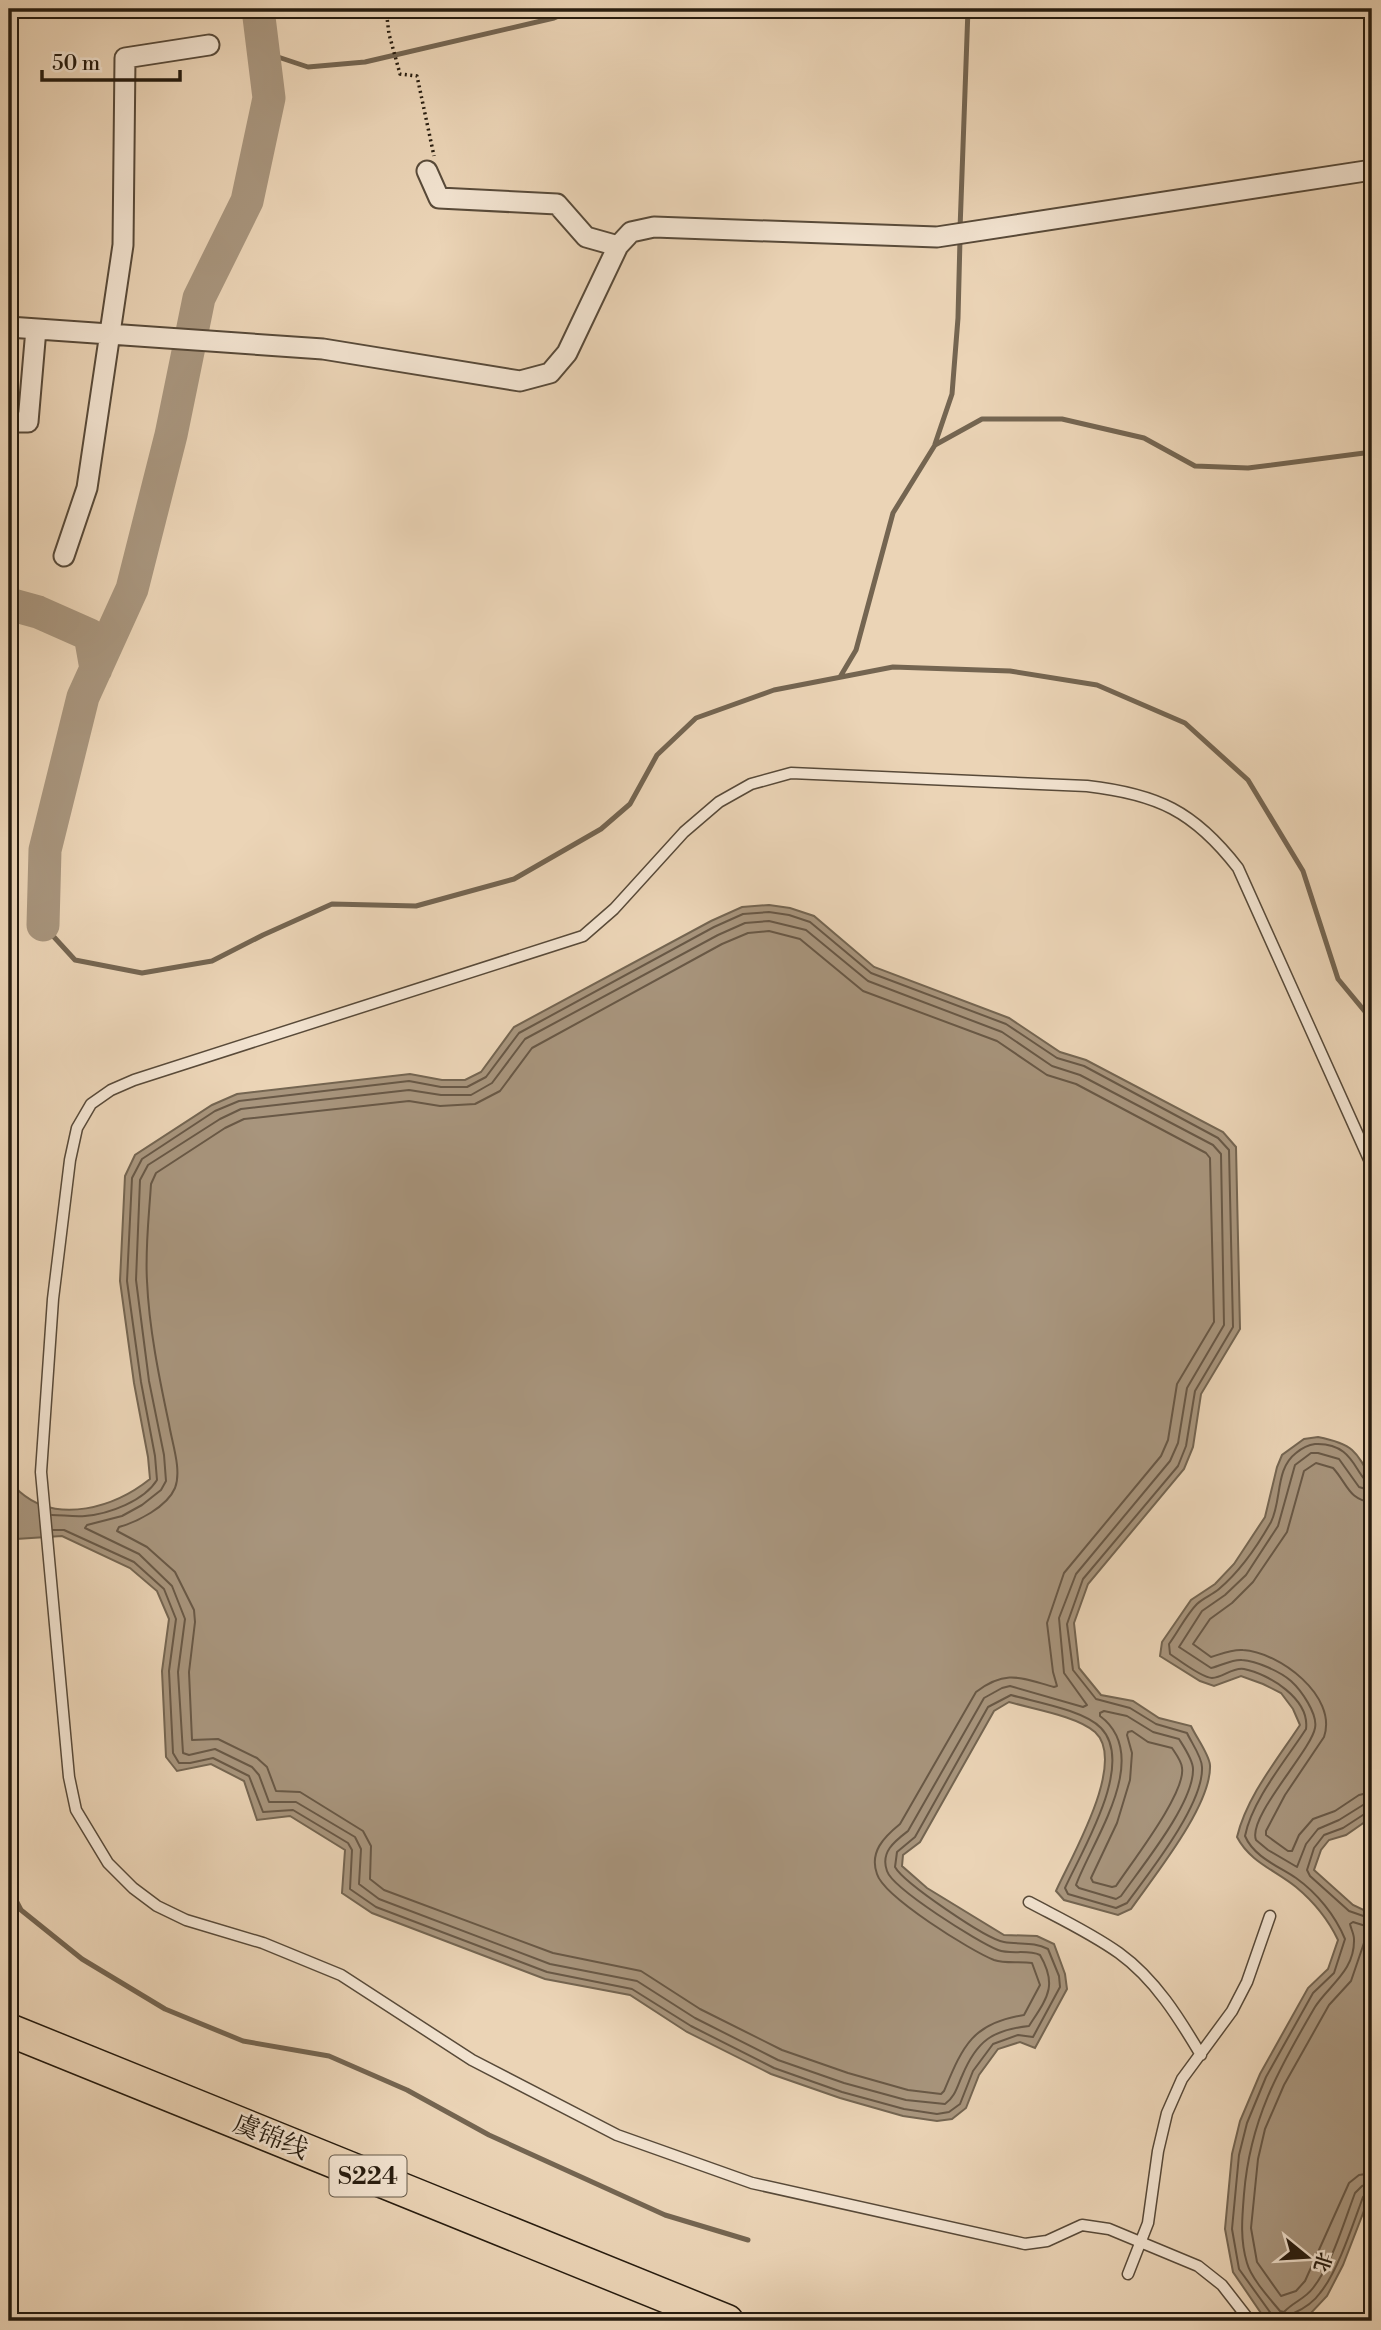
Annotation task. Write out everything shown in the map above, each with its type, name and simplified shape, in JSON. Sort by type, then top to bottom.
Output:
[{"type":"main road","name":"虞锦线","points":[[9,2030],[727,2321]]},
{"type":"street","points":[[64,556],[87,488],[122,245],[125,58],[209,45]]},
{"type":"street","points":[[9,327],[323,349],[520,381],[550,373],[567,354],[618,246],[631,232],[654,227],[936,237],[1372,170]]},
{"type":"street","points":[[427,171],[439,198],[556,204],[586,237],[618,246]]},
{"type":"street","points":[[9,422],[28,422],[36,328]]},
{"type":"lane","points":[[1250,2321],[1222,2286],[1198,2266],[1109,2229],[1082,2225],[1047,2241],[1025,2244],[752,2183],[617,2135],[472,2060],[341,1975],[263,1943],[187,1920],[158,1906],[134,1888],[108,1863],[76,1810],[69,1777],[41,1472],[53,1299],[70,1160],[77,1128],[91,1104],[111,1090],[134,1080],[583,936],[614,909],[684,832],[719,802],[751,784],[791,774],[1126,790],[1159,801],[1191,820],[1217,841],[1238,868],[1372,1166]]},
{"type":"lane","points":[[1028,1902],[1120,1954],[1149,1979],[1180,2020],[1201,2055]]},
{"type":"lane","points":[[1128,2274],[1148,2223],[1158,2151],[1167,2113],[1182,2079],[1232,2011],[1247,1982],[1270,1916]]},
{"type":"path","points":[[386,9],[389,34],[400,74],[417,76],[436,162],[427,171]]},
{"type":"water","points":[[769,905],[814,916],[874,967],[1009,1018],[1060,1052],[1086,1060],[1223,1132],[1236,1147],[1240,1329],[1201,1394],[1193,1447],[1184,1469],[1088,1584],[1074,1623],[1079,1668],[1101,1695],[1133,1701],[1159,1718],[1191,1726],[1209,1761],[1208,1781],[1202,1800],[1180,1840],[1131,1909],[1118,1915],[1064,1900],[1056,1891],[1083,1835],[1101,1787],[1105,1765],[1103,1746],[1095,1732],[1066,1717],[1009,1702],[994,1711],[920,1842],[903,1855],[902,1866],[927,1888],[1004,1935],[1037,1936],[1054,1944],[1065,1974],[1067,1989],[1035,2048],[1020,2042],[998,2049],[979,2075],[966,2108],[952,2119],[937,2121],[903,2116],[771,2074],[687,2032],[630,1995],[545,1979],[372,1913],[342,1893],[345,1850],[290,1816],[257,1820],[244,1781],[211,1764],[177,1771],[166,1757],[162,1671],[169,1619],[157,1591],[130,1568],[62,1536],[16,1539],[9,1545],[9,1474],[18,1490],[35,1502],[51,1508],[69,1510],[104,1504],[136,1489],[150,1479],[120,1281],[125,1176],[135,1155],[212,1105],[237,1094],[410,1074],[442,1080],[465,1080],[481,1072],[514,1027],[711,921],[742,907]]},
{"type":"water","points":[[1318,1437],[1339,1442],[1352,1450],[1372,1481],[1372,1817],[1346,1835],[1329,1840],[1321,1850],[1314,1870],[1353,1905],[1372,1914],[1372,2190],[1343,2265],[1327,2296],[1311,2313],[1293,2321],[1270,2321],[1263,2316],[1233,2272],[1225,2229],[1232,2154],[1240,2121],[1260,2074],[1308,1988],[1328,1969],[1338,1940],[1309,1899],[1249,1853],[1237,1837],[1255,1793],[1300,1725],[1293,1709],[1281,1693],[1263,1684],[1241,1676],[1214,1686],[1200,1681],[1160,1656],[1162,1642],[1191,1600],[1215,1584],[1234,1564],[1265,1517],[1282,1455],[1304,1439]]},
{"type":"waterway","points":[[43,925],[45,850],[83,697],[132,589],[171,435],[199,298],[247,201],[269,98],[258,9]]},
{"type":"waterway","points":[[263,52],[308,67],[365,62],[554,18],[575,9]]},
{"type":"waterway","points":[[960,229],[968,9]]},
{"type":"waterway","points":[[935,444],[952,394],[960,239]]},
{"type":"waterway","points":[[840,677],[856,650],[893,513],[935,445],[982,419],[1062,419],[1144,438],[1195,466],[1248,468],[1372,452]]},
{"type":"waterway","points":[[9,604],[38,612],[90,635],[96,669]]},
{"type":"waterway","points":[[43,925],[75,960],[142,973],[212,961],[332,904],[416,906],[514,879],[601,829],[630,804],[657,755],[696,718],[774,690],[893,667],[1010,671],[1097,685],[1185,723],[1248,780],[1303,871],[1338,979],[1372,1020]]},
{"type":"waterway","points":[[9,1887],[21,1910],[82,1959],[165,2009],[243,2041],[329,2056],[407,2090],[489,2135],[665,2215],[748,2240]]}]
